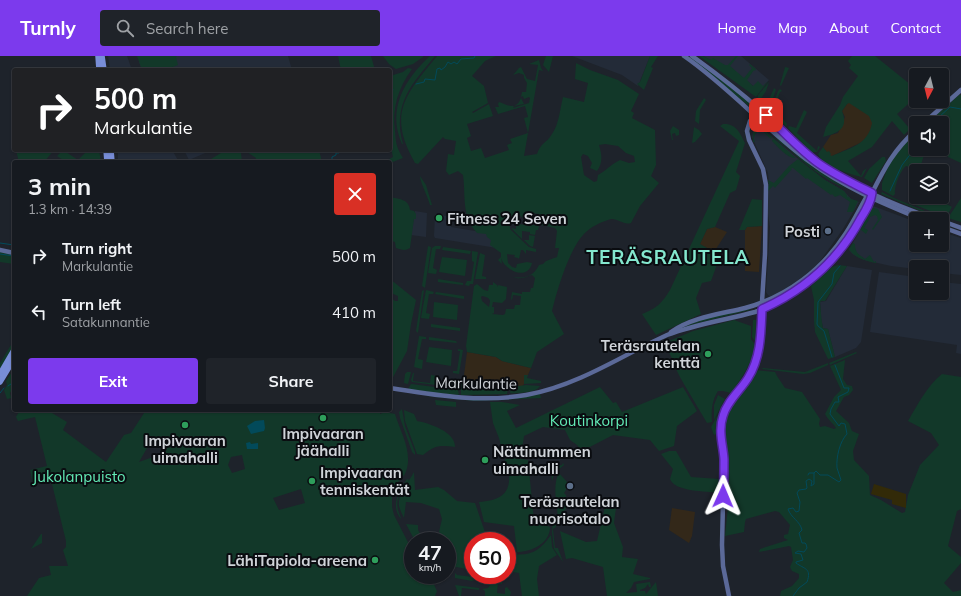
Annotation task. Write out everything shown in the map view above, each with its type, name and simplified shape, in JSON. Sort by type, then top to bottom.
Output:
[{"type":"highway","points":[[98,56],[99,68]]},
{"type":"highway","points":[[102,56],[104,68]]},
{"type":"highway","points":[[0,374],[12,353]]},
{"type":"highway","points":[[0,382],[12,362]]},
{"type":"main road","points":[[684,56],[713,78],[809,162],[843,184],[916,212]]},
{"type":"main road","points":[[692,56],[759,109],[818,163],[870,195],[909,213]]},
{"type":"main road","points":[[932,116],[961,90]]},
{"type":"main road","points":[[728,596],[723,566],[722,544],[724,464],[720,434],[726,408],[748,378],[755,365],[759,350],[766,227],[765,181],[763,169],[749,140],[747,132],[748,124],[759,109]]},
{"type":"main road","points":[[870,195],[890,158],[909,137]]},
{"type":"main road","name":"Markulantie","points":[[669,334],[671,331],[702,318],[762,302],[799,283],[817,267],[844,236],[870,195]]},
{"type":"main road","name":"Markulantie","points":[[392,388],[458,397],[505,397],[550,390],[570,382],[669,334],[701,324],[762,309],[792,294],[822,270],[846,242],[859,222],[870,195]]},
{"type":"main road","points":[[949,224],[961,228]]},
{"type":"main road","points":[[949,230],[961,234]]},
{"type":"main road","points":[[0,250],[12,253]]},
{"type":"shaded area","points":[[108,56],[127,56],[131,68],[110,68]]},
{"type":"shaded area","points":[[160,56],[288,56],[291,68],[141,68],[139,62]]},
{"type":"shaded area","points":[[572,56],[650,56],[638,86],[622,75]]},
{"type":"shaded area","points":[[703,56],[741,56],[769,80],[759,91],[745,79]]},
{"type":"shaded area","points":[[849,102],[875,108],[871,130],[867,138],[860,143],[829,156],[823,147],[831,135],[838,133],[845,117],[842,111]]},
{"type":"shaded area","points":[[759,126],[825,180],[844,191],[851,199],[859,202],[843,229],[816,267],[789,287],[771,297],[766,292],[770,227],[767,208],[767,186],[769,186],[768,173],[752,137],[753,131]]},
{"type":"shaded area","points":[[118,152],[173,152],[178,160],[118,160]]},
{"type":"shaded area","points":[[185,152],[207,152],[189,160]]},
{"type":"shaded area","points":[[873,206],[909,219],[909,252],[949,252],[949,234],[961,238],[961,275],[949,274],[949,260],[909,260],[909,268],[864,260],[854,255],[849,250]]},
{"type":"shaded area","points":[[415,211],[427,213],[426,237],[411,235]]},
{"type":"shaded area","points":[[435,214],[452,217],[451,227],[505,236],[503,249],[435,238]]},
{"type":"shaded area","points":[[762,226],[759,272],[745,271],[745,230],[747,227]]},
{"type":"shaded area","points":[[715,227],[727,232],[714,252],[700,244],[707,229]]},
{"type":"shaded area","points":[[847,266],[872,270],[861,342],[856,348],[835,357],[828,329],[823,328],[820,314],[820,302],[826,301]]},
{"type":"shaded area","points":[[879,272],[909,276],[909,300],[949,300],[949,283],[961,284],[961,354],[956,353],[957,345],[870,332]]},
{"type":"shaded area","points":[[467,352],[496,357],[502,361],[531,368],[523,386],[493,388],[463,383]]},
{"type":"shaded area","points":[[672,508],[695,512],[692,536],[689,543],[669,530]]},
{"type":"green space","points":[[137,56],[177,56],[178,65],[170,68],[141,68]]},
{"type":"green space","points":[[338,56],[371,56],[374,68],[341,68]]},
{"type":"green space","points":[[383,56],[423,57],[413,64],[396,69],[389,64]]},
{"type":"green space","points":[[430,56],[435,56],[412,86],[402,106],[400,130],[402,144],[396,119],[397,107],[406,85]]},
{"type":"green space","points":[[437,56],[496,56],[485,61],[472,76],[484,86],[488,103],[472,112],[473,113],[489,104],[493,116],[467,124],[471,136],[467,138],[471,151],[481,148],[485,158],[509,150],[507,145],[512,143],[510,139],[528,133],[524,118],[528,117],[525,106],[498,114],[495,107],[499,107],[499,102],[514,106],[513,108],[529,103],[529,97],[524,99],[523,96],[521,97],[522,92],[526,92],[527,83],[524,75],[519,73],[513,75],[521,67],[527,79],[535,81],[538,65],[529,64],[539,60],[543,71],[539,70],[524,156],[537,154],[540,147],[552,134],[558,121],[563,97],[584,102],[588,83],[575,79],[576,63],[590,70],[618,80],[639,94],[631,111],[634,113],[632,118],[655,130],[656,165],[651,176],[659,183],[640,206],[631,223],[628,224],[611,219],[599,223],[591,228],[580,239],[565,269],[552,311],[564,334],[537,352],[531,368],[502,361],[496,357],[467,352],[466,346],[474,286],[477,284],[484,290],[488,291],[489,285],[493,285],[493,282],[497,285],[497,287],[498,285],[507,287],[506,299],[502,303],[493,302],[492,307],[494,307],[494,313],[492,314],[503,315],[505,314],[506,309],[514,309],[515,305],[520,305],[521,296],[513,295],[512,300],[512,292],[522,294],[522,292],[530,292],[531,288],[533,288],[535,278],[532,275],[525,277],[534,272],[539,265],[557,257],[559,248],[555,248],[557,231],[555,228],[541,225],[541,216],[539,214],[532,213],[531,221],[529,222],[519,215],[517,220],[510,219],[510,229],[529,247],[536,249],[536,252],[526,250],[526,254],[523,250],[521,250],[519,259],[514,257],[515,255],[507,254],[508,263],[512,267],[516,268],[517,264],[527,262],[532,263],[526,272],[521,273],[512,270],[503,263],[501,258],[502,264],[498,260],[501,257],[501,253],[490,245],[491,240],[486,234],[477,233],[468,219],[465,206],[463,175],[458,171],[449,175],[446,171],[448,154],[454,155],[456,141],[445,139],[443,137],[418,164],[415,163],[402,131],[401,118],[404,106],[416,82]],"holes":[[[605,144],[618,146],[626,153],[634,156],[635,162],[629,163],[620,160],[598,175],[597,181],[594,182],[584,175],[581,157],[583,154],[588,156],[592,163],[590,168],[597,171],[601,159],[599,145]],[[481,297],[487,297],[490,301],[489,307],[482,301]]]},
{"type":"green space","points":[[546,56],[553,56],[549,72],[543,65]]},
{"type":"green space","points":[[650,56],[658,56],[651,67],[653,68],[644,90],[637,84],[640,82]]},
{"type":"green space","points":[[686,56],[708,69],[751,103],[749,106]]},
{"type":"green space","points":[[699,56],[703,56],[711,60],[713,58],[725,65],[728,65],[736,56],[738,56],[730,66],[744,78],[752,68],[749,65],[750,64],[756,69],[747,80],[753,86],[758,81],[763,86],[769,80],[756,97]]},
{"type":"green space","points":[[852,56],[875,56],[909,83],[909,103],[897,114],[909,128],[909,130],[904,135],[892,121],[872,147],[848,161],[861,176],[863,171],[867,168],[862,177],[844,172],[825,163],[818,154],[823,147],[827,152],[829,151],[831,154],[830,155],[832,156],[852,148],[867,136],[870,130],[872,123],[869,116],[849,103],[842,111],[844,122],[841,129],[833,134],[823,137],[826,127],[840,105],[843,97],[858,76],[849,68],[851,65],[848,61]]},
{"type":"green space","points":[[785,67],[789,68],[781,86],[780,85]]},
{"type":"green space","points":[[408,68],[412,69],[403,83],[397,98],[394,114],[396,142],[403,158],[392,162],[392,160],[388,160],[393,157],[392,75],[403,72]]},
{"type":"green space","points":[[769,82],[766,91],[760,100],[758,95]]},
{"type":"green space","points":[[774,88],[776,90],[769,109],[766,106]]},
{"type":"green space","points":[[780,89],[782,91],[780,92],[774,107],[787,124],[786,127],[771,110]]},
{"type":"green space","points":[[961,95],[961,163],[948,156],[949,156],[949,116],[935,116],[944,108],[949,108],[949,104]]},
{"type":"green space","points":[[521,98],[524,104],[514,106],[517,105]]},
{"type":"green space","points":[[704,98],[706,100],[700,110],[699,124],[695,121],[696,111]]},
{"type":"green space","points":[[804,110],[807,112],[797,133],[817,151],[818,146],[820,147],[817,152],[811,152],[788,128],[789,126],[796,128]]},
{"type":"green space","points":[[765,117],[811,159],[803,156],[763,120]]},
{"type":"green space","points":[[723,124],[731,125],[737,129],[745,143],[736,172],[740,176],[736,190],[730,193],[715,227],[707,229],[700,244],[714,252],[719,259],[711,281],[702,283],[696,298],[701,314],[656,335],[642,314],[659,305],[670,290],[739,141],[720,126]]},
{"type":"green space","points":[[673,126],[679,130],[679,135],[676,136],[675,133],[672,134],[672,140],[670,131]]},
{"type":"green space","points":[[757,126],[772,137],[771,139],[760,129],[754,137],[755,142],[753,142],[753,133]]},
{"type":"green space","points":[[694,127],[702,134],[695,142],[692,143]]},
{"type":"green space","points":[[774,136],[815,169],[847,189],[830,181],[815,171]]},
{"type":"green space","points":[[773,138],[796,158],[792,158],[783,152],[772,141]]},
{"type":"green space","points":[[909,140],[909,156],[924,156],[921,164],[909,164],[909,167],[906,166],[904,168],[898,179],[895,187],[895,194],[893,196],[882,190],[882,183],[889,164],[898,151]]},
{"type":"green space","points":[[16,152],[52,152],[46,160],[18,160]]},
{"type":"green space","points":[[61,152],[66,152],[78,160],[63,160],[57,156]]},
{"type":"green space","points":[[86,152],[99,152],[101,160],[78,160]]},
{"type":"green space","points":[[223,152],[247,152],[241,153],[242,160],[209,160]]},
{"type":"green space","points":[[247,152],[320,152],[322,160],[256,160],[256,158]]},
{"type":"green space","points":[[882,157],[885,157],[886,161],[872,183],[864,178],[869,169]]},
{"type":"green space","points":[[798,159],[825,180],[844,191],[847,198],[848,196],[851,199],[858,201],[853,212],[847,212],[850,202],[840,195],[835,197],[832,194],[831,195],[807,178],[806,179],[793,168],[791,168],[792,169],[775,188],[773,186],[768,191],[768,180],[774,183],[789,166]]},
{"type":"green space","points":[[420,176],[426,185],[432,205],[430,205]]},
{"type":"green space","points":[[882,192],[927,212],[923,212],[881,194]]},
{"type":"green space","points":[[392,197],[406,202],[410,210],[414,211],[416,214],[416,219],[414,219],[410,248],[407,250],[402,250],[396,248],[395,242],[392,241]]},
{"type":"green space","points":[[961,198],[961,222],[949,218]]},
{"type":"green space","points":[[752,199],[762,200],[762,226],[747,227],[745,230],[739,230]]},
{"type":"green space","points":[[947,204],[952,207],[949,212],[933,212],[915,205]]},
{"type":"green space","points":[[873,208],[878,209],[882,217],[873,230],[872,229],[878,220],[877,216],[875,215],[870,217],[869,215],[870,218],[864,228],[868,230],[866,234],[861,230],[861,228]]},
{"type":"green space","points":[[516,224],[539,226],[535,235],[530,234],[530,232],[522,231],[522,239],[511,228],[516,229]]},
{"type":"green space","points":[[529,235],[535,236],[533,247],[524,240],[529,240]]},
{"type":"green space","points":[[853,243],[855,244],[856,251],[860,256],[865,259],[870,255],[876,263],[864,260],[854,255],[849,249]]},
{"type":"green space","points":[[428,246],[431,247],[425,288],[422,286]]},
{"type":"green space","points":[[435,246],[441,246],[440,249],[436,249],[433,268],[437,270],[436,274],[428,273],[432,248]]},
{"type":"green space","points":[[443,247],[471,251],[470,254],[442,250]]},
{"type":"green space","points":[[0,251],[12,254],[12,264],[0,262]]},
{"type":"green space","points":[[472,251],[478,252],[473,284],[470,284],[469,286],[465,285],[467,281],[471,281],[474,262],[472,261]]},
{"type":"green space","points":[[480,253],[485,255],[482,276],[486,277],[486,279],[475,279]]},
{"type":"green space","points":[[833,254],[806,282],[772,303],[771,301],[794,288]]},
{"type":"green space","points":[[442,257],[467,260],[465,276],[439,272]]},
{"type":"green space","points":[[838,265],[847,266],[825,301],[821,301],[820,303],[823,328],[828,329],[835,357],[828,359],[815,332],[814,300],[811,286],[832,267]]},
{"type":"green space","points":[[438,279],[463,283],[463,285],[438,282]]},
{"type":"green space","points":[[392,281],[416,300],[407,351],[392,379],[392,299],[398,301],[398,296],[392,293]]},
{"type":"green space","points":[[424,290],[418,333],[416,331],[422,291]]},
{"type":"green space","points":[[426,290],[434,292],[433,294],[429,294],[426,313],[430,314],[429,319],[421,318]]},
{"type":"green space","points":[[436,292],[464,296],[464,299],[435,294]]},
{"type":"green space","points":[[434,302],[458,305],[457,320],[433,317]]},
{"type":"green space","points":[[749,308],[750,310],[680,329],[705,319]]},
{"type":"green space","points":[[734,320],[751,326],[751,339],[756,346],[746,371],[731,393],[718,391],[712,406],[712,422],[707,423],[681,379],[664,343],[693,331]]},
{"type":"green space","points":[[753,320],[756,320],[756,343],[752,337]]},
{"type":"green space","points":[[431,324],[460,328],[460,331],[431,327]]},
{"type":"green space","points":[[419,336],[426,337],[426,339],[422,339],[418,359],[423,360],[422,369],[414,367]]},
{"type":"green space","points":[[429,337],[456,341],[457,343],[429,340]]},
{"type":"green space","points":[[12,343],[12,349],[0,370],[0,363]]},
{"type":"green space","points":[[429,347],[452,350],[451,366],[426,362]]},
{"type":"green space","points":[[458,349],[463,350],[459,374],[453,373],[453,371],[457,371],[460,351],[458,351]]},
{"type":"green space","points":[[856,352],[857,353],[830,365],[829,363]]},
{"type":"green space","points":[[845,360],[843,379],[847,385],[852,386],[853,390],[849,395],[844,397],[836,411],[849,423],[852,431],[859,434],[853,451],[854,460],[869,476],[870,495],[902,513],[905,512],[908,495],[920,465],[939,445],[931,433],[908,421],[927,390],[942,374],[961,377],[961,509],[957,511],[948,546],[961,557],[961,563],[944,583],[953,592],[961,590],[961,596],[780,596],[781,591],[792,586],[799,578],[799,574],[792,571],[790,567],[793,560],[791,547],[789,546],[759,552],[760,549],[788,540],[784,538],[784,535],[788,534],[790,525],[779,512],[775,511],[746,519],[744,532],[725,536],[730,488],[728,476],[728,454],[722,429],[723,421],[730,405],[755,370],[775,372],[785,388],[802,392],[820,419],[820,427],[825,426],[834,429],[836,428],[825,414],[834,397],[841,390],[830,366]]},
{"type":"green space","points":[[828,363],[828,365],[810,373],[803,374],[762,369],[805,372]]},
{"type":"green space","points":[[749,369],[732,396],[718,433],[714,435],[711,427],[720,411]]},
{"type":"green space","points":[[12,372],[11,398],[7,399],[4,390],[7,385],[6,381]]},
{"type":"green space","points":[[407,372],[411,372],[408,384],[404,383],[405,374]]},
{"type":"green space","points":[[413,373],[413,381],[430,383],[431,375],[437,376],[436,384],[455,387],[458,379],[459,388],[412,382],[411,380]]},
{"type":"green space","points":[[524,375],[528,375],[527,378],[541,381],[541,383],[524,384]]},
{"type":"green space","points":[[461,380],[464,380],[463,383],[493,388],[508,387],[507,394],[461,395]]},
{"type":"green space","points":[[411,384],[458,390],[459,395],[408,389]]},
{"type":"green space","points":[[526,385],[540,386],[536,390],[510,393],[511,387]]},
{"type":"green space","name":"Koutinkorpi","points":[[600,387],[613,403],[616,402],[622,412],[683,387],[697,411],[677,426],[674,446],[659,451],[650,440],[613,435],[582,451],[570,440],[565,430],[543,427],[524,436],[521,457],[503,454],[493,423],[490,402],[520,405],[507,411],[516,428]]},
{"type":"green space","points":[[540,394],[541,398],[475,401],[424,396],[470,399]]},
{"type":"green space","points":[[718,395],[725,399],[714,420],[714,405]]},
{"type":"green space","points":[[435,400],[456,402],[456,407],[436,405]]},
{"type":"green space","points":[[402,409],[405,426],[415,455],[412,452],[400,418],[399,412]]},
{"type":"green space","points":[[404,410],[414,414],[417,421],[435,426],[447,433],[454,442],[455,447],[438,446],[423,455],[417,454],[405,421]]},
{"type":"green space","name":"Jukolanpuisto","points":[[19,412],[50,412],[67,422],[63,430],[106,462],[124,435],[131,433],[145,412],[380,412],[380,414],[385,412],[395,414],[408,452],[407,468],[404,476],[402,475],[399,478],[400,480],[395,485],[392,497],[394,515],[404,534],[404,584],[434,584],[437,591],[435,596],[27,596],[39,578],[51,575],[49,566],[68,566],[63,550],[66,547],[66,541],[51,480],[33,484],[30,470],[47,466],[35,417],[18,421],[16,417]],"holes":[[[151,441],[163,442],[158,460],[153,457],[139,462]],[[242,455],[245,469],[232,473],[228,465],[231,457]],[[301,489],[305,503],[279,510],[273,498]]]},
{"type":"green space","points":[[669,451],[676,451],[691,477],[719,479],[719,493],[684,489],[673,483],[670,479],[673,469],[661,454]]},
{"type":"green space","points":[[507,457],[528,460],[534,521],[550,527],[547,538],[544,542],[539,546],[523,552],[517,552],[516,532],[515,532],[514,526],[484,522],[479,502],[492,500],[505,492],[508,487],[509,473],[505,473],[506,466],[502,466]]},
{"type":"green space","points":[[563,463],[564,465],[556,472],[553,472],[554,474],[552,481],[552,471],[550,467],[562,465]]},
{"type":"green space","points":[[414,472],[415,490],[438,487],[457,501],[475,503],[485,532],[464,532],[464,568],[456,567],[456,532],[439,532],[442,519],[439,509],[421,503],[406,502],[404,518],[400,510],[399,502],[404,488]]},
{"type":"green space","points":[[559,473],[567,482],[564,493],[566,495],[566,500],[571,502],[558,519],[555,489]]},
{"type":"green space","points":[[407,479],[409,480],[402,490],[397,502],[401,519],[396,509],[396,504],[401,488]]},
{"type":"green space","points":[[607,498],[617,500],[614,523],[623,547],[622,557],[638,559],[633,574],[650,578],[634,582],[626,593],[637,592],[636,584],[650,582],[651,587],[649,587],[648,584],[645,588],[640,590],[645,591],[646,594],[656,582],[658,596],[607,596],[603,567],[572,558],[566,559],[560,531],[586,542],[597,541]]},
{"type":"green space","points":[[553,521],[555,522],[556,527],[553,529],[555,548],[558,548],[563,562],[554,549],[552,532]]},
{"type":"green space","points":[[406,524],[418,525],[419,532],[410,532]]},
{"type":"green space","points":[[41,534],[42,543],[31,549]]},
{"type":"green space","points":[[551,535],[552,547],[557,555],[539,566],[537,579],[539,596],[522,596],[519,573],[516,572],[516,554],[527,554],[537,550]]},
{"type":"green space","points":[[456,574],[464,576],[464,580],[456,578]]},
{"type":"green space","points":[[491,584],[498,584],[497,593],[505,594],[505,588],[507,587],[511,592],[510,596],[485,596],[485,591],[482,589],[488,588]]},
{"type":"green space","points":[[455,585],[479,588],[479,590],[462,588],[461,596],[459,596]]},
{"type":"sand","points":[[874,484],[906,494],[906,508],[892,504],[892,500],[871,494]]},
{"type":"water","points":[[264,420],[264,431],[251,434],[247,426],[255,421]]},
{"type":"water","points":[[250,442],[251,444],[258,443],[258,449],[247,449],[246,443]]},
{"type":"waterway","points":[[416,84],[424,82],[425,79],[435,80],[437,69],[440,68],[441,70],[448,62],[451,64],[454,62],[457,64],[461,59],[474,58],[475,56]]},
{"type":"waterway","points":[[940,116],[950,107],[961,109]]},
{"type":"waterway","points":[[332,160],[332,157],[339,152]]},
{"type":"waterway","points":[[890,191],[902,165],[909,156]]},
{"type":"waterway","points":[[0,243],[12,245]]},
{"type":"waterway","points":[[0,254],[12,256]]},
{"type":"waterway","points":[[832,357],[824,331],[817,324],[818,302],[832,284],[834,273],[840,266]]},
{"type":"waterway","points":[[793,596],[799,588],[807,582],[809,574],[808,571],[796,563],[803,560],[801,554],[795,553],[798,551],[804,552],[807,548],[806,544],[802,543],[799,533],[802,530],[801,527],[788,509],[793,508],[796,512],[799,511],[800,502],[797,493],[799,490],[807,488],[806,481],[809,479],[812,481],[811,486],[814,484],[814,473],[816,471],[820,475],[828,475],[839,482],[841,480],[837,468],[837,459],[840,445],[847,434],[845,424],[841,423],[839,426],[830,414],[835,402],[839,402],[838,397],[848,392],[849,388],[844,388],[835,365]]},
{"type":"waterway","points":[[8,386],[12,383]]},
{"type":"waterway","points":[[0,393],[4,388]]},
{"type":"waterway","points":[[808,475],[809,473],[814,473]]},
{"type":"place","name":"Fitness 24 Seven","points":[[439,218]]},
{"type":"place","name":"Posti","points":[[828,231]]},
{"type":"place","name":"Teräsrautelan kenttä","points":[[708,354]]},
{"type":"place","name":"Impivaaran jäähalli","points":[[323,418]]},
{"type":"place","name":"Impivaaran uimahalli","points":[[185,425]]},
{"type":"place","name":"Nättinummen uimahalli","points":[[485,460]]},
{"type":"place","name":"Impivaaran tenniskentät","points":[[312,481]]},
{"type":"place","name":"Teräsrautelan nuorisotalo","points":[[570,486]]},
{"type":"place","name":"LähiTapiola-areena","points":[[375,560]]},
{"type":"district","name":"TERÄSRAUTELA","points":[[668,257]]},
{"type":"route","points":[[723,496],[724,459],[720,434],[721,422],[728,404],[754,368],[761,338],[762,309],[792,294],[822,270],[846,242],[872,198],[872,193],[818,163],[766,115]]}]
